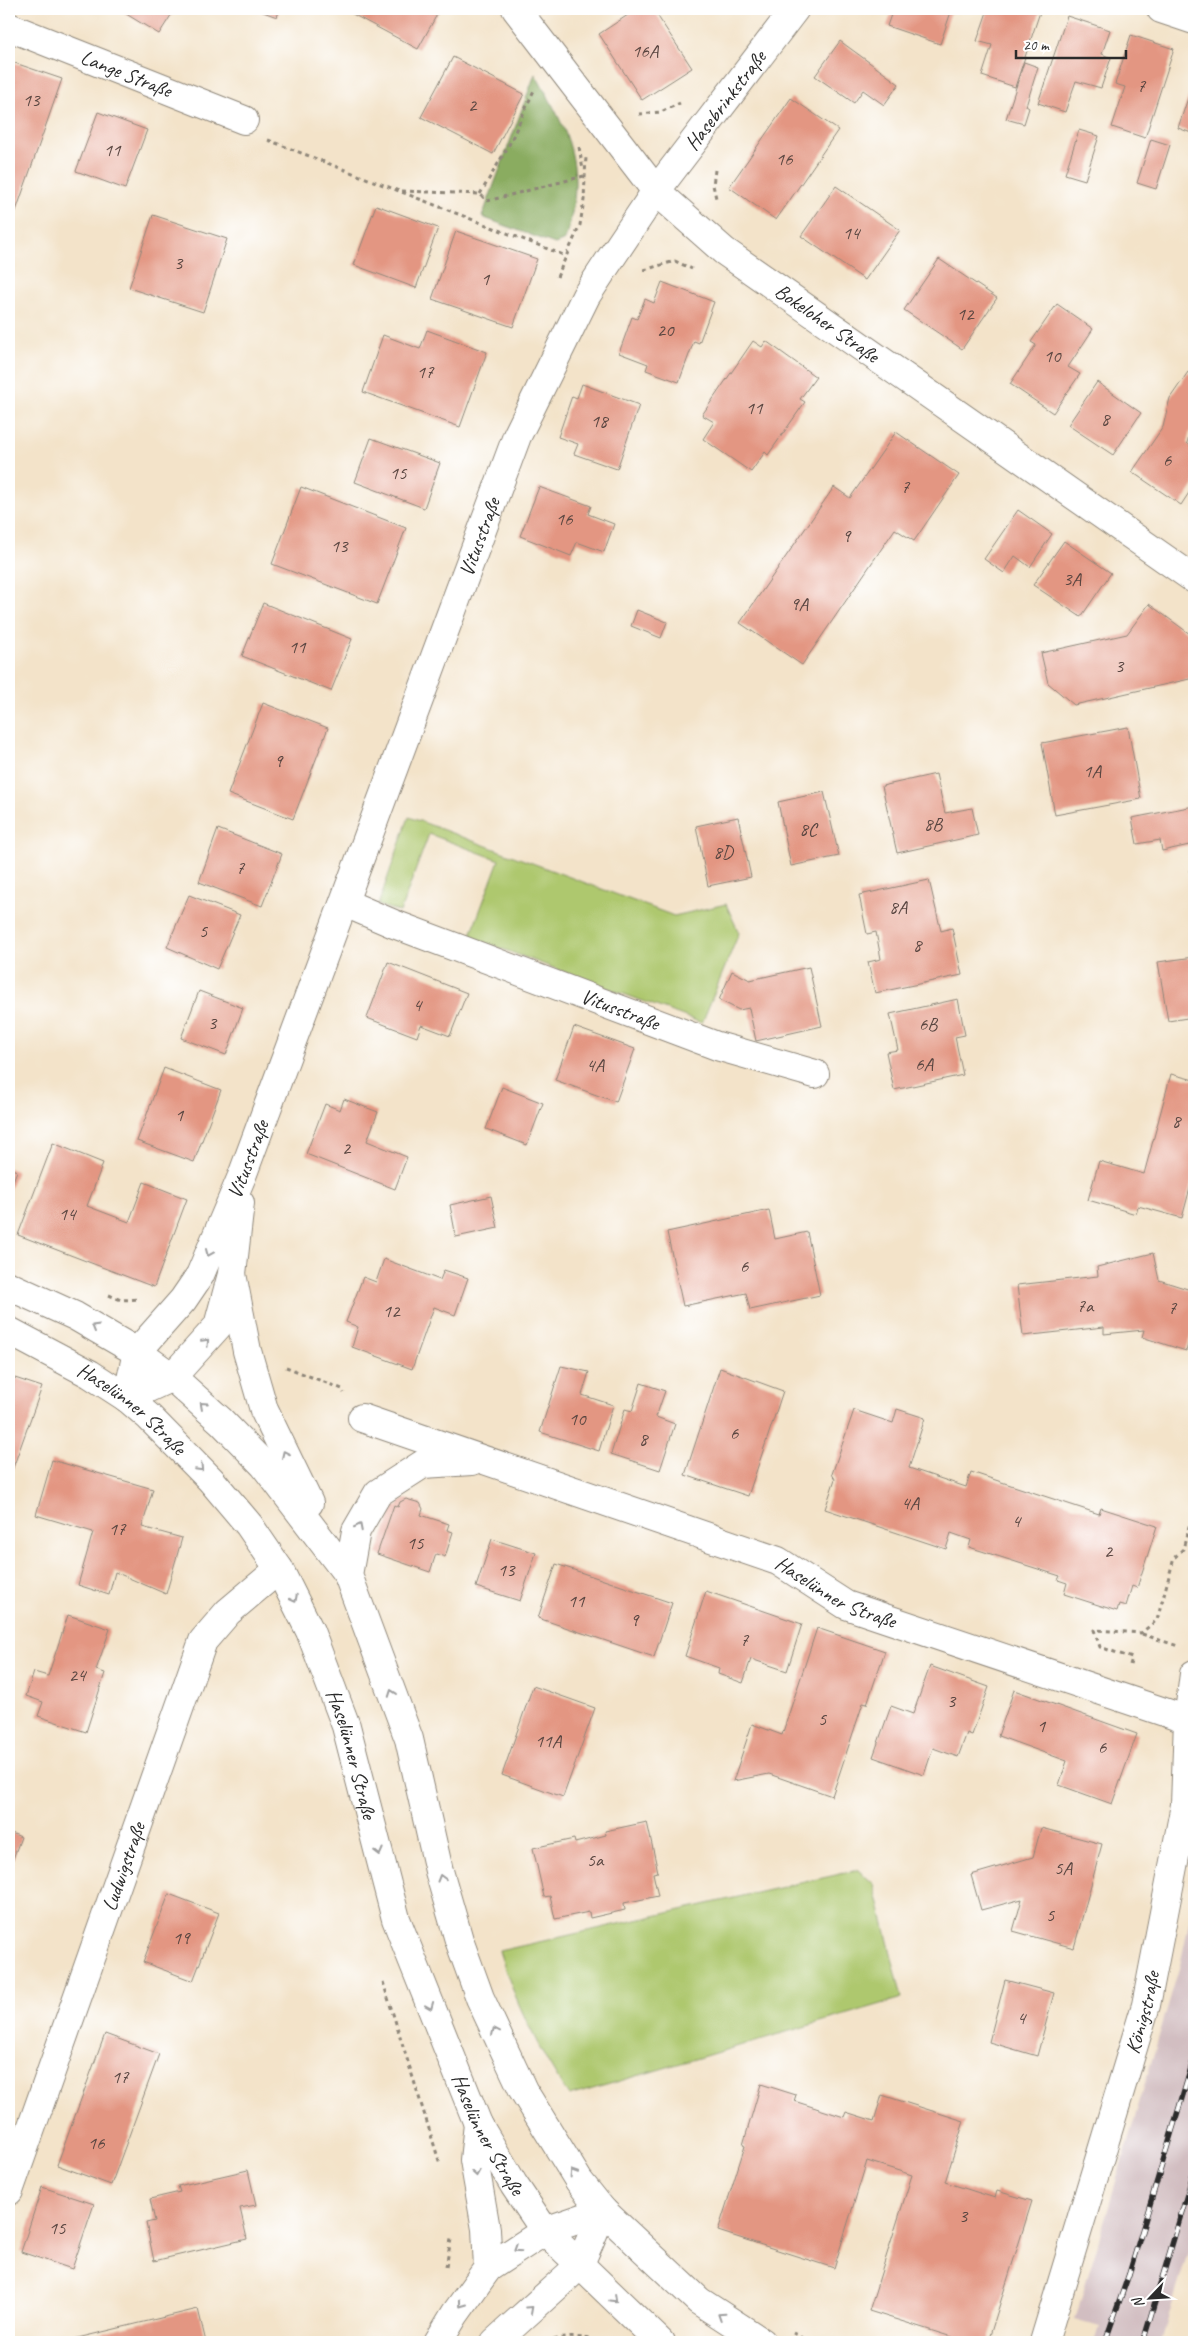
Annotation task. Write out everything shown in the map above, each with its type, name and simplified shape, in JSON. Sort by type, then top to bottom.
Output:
[{"type":"street","name":"Bokeloher Straße","points":[[516,9],[656,191],[724,251],[1194,579]]},
{"type":"street","name":"Hasebrinkstraße","points":[[656,191],[795,9]]},
{"type":"street","points":[[1160,9],[1194,20]]},
{"type":"street","name":"Lange Straße","points":[[9,27],[244,120]]},
{"type":"street","name":"Vitusstraße","points":[[127,1398],[137,1352],[183,1300],[200,1275],[242,1176],[517,436],[586,296],[656,191]]},
{"type":"street","name":"Vitusstraße","points":[[345,903],[394,924],[717,1046],[815,1074]]},
{"type":"street","points":[[127,1398],[172,1377],[218,1326],[232,1274],[242,1176]]},
{"type":"street","points":[[232,1274],[247,1350],[264,1410],[295,1476],[348,1574],[409,1739],[439,1871],[459,1940],[480,1998],[523,2090],[579,2181],[603,2211],[699,2301],[762,2342]]},
{"type":"street","points":[[9,1286],[75,1316],[137,1352],[172,1377],[221,1421],[264,1465],[348,1574]]},
{"type":"street","name":"Haselünner Straße","points":[[9,1331],[90,1374],[127,1398],[169,1435],[211,1480],[249,1525],[279,1568],[310,1630],[346,1726],[396,1919],[478,2124],[514,2185],[545,2231],[579,2266],[660,2342]]},
{"type":"street","name":"Haselünner Straße","points":[[362,1418],[778,1562],[846,1605],[1188,1720]]},
{"type":"street","name":"Haselünner Straße","points":[[348,1574],[356,1531],[378,1493],[423,1464],[484,1461]]},
{"type":"street","name":"Ludwigstraße","points":[[9,2192],[203,1641],[228,1612],[279,1568]]},
{"type":"street","name":"Königstraße","points":[[1044,2342],[1146,2005],[1185,1806],[1188,1720],[1194,1674]]},
{"type":"street","points":[[478,2124],[474,2160],[486,2229],[488,2268]]},
{"type":"street","points":[[438,2342],[455,2314],[488,2268],[545,2231],[603,2211]]},
{"type":"street","points":[[495,2342],[579,2266],[603,2211]]},
{"type":"path","points":[[480,194],[508,147],[537,83]]},
{"type":"path","points":[[244,120],[265,139],[566,256]]},
{"type":"path","points":[[398,191],[480,194],[487,202],[584,176]]},
{"type":"path","points":[[282,1365],[342,1389],[362,1418]]},
{"type":"path","points":[[1141,1633],[1157,1620],[1174,1558],[1183,1549],[1194,1508]]},
{"type":"path","points":[[1132,1658],[1100,1647],[1094,1630],[1141,1633],[1185,1648]]},
{"type":"path","points":[[548,2341],[565,2338],[591,2339],[601,2342]]},
{"type":"shaded area","points":[[1194,1900],[1194,2232],[1161,2342],[1095,2342],[1100,2327],[1075,2320],[1180,1965]]},
{"type":"green space","points":[[535,74],[548,96],[566,135],[575,173],[572,215],[565,240],[555,244],[482,217]]},
{"type":"green space","points":[[409,817],[674,916],[726,904],[739,933],[702,1023],[470,937],[499,860],[429,834],[400,912],[378,905]]},
{"type":"green space","points":[[858,1870],[874,1884],[902,1998],[569,2096],[529,2026],[512,1989],[499,1951]]},
{"type":"building","points":[[118,9],[175,9],[159,34]]},
{"type":"building","points":[[255,9],[280,9],[277,17]]},
{"type":"building","points":[[343,9],[440,9],[418,49]]},
{"type":"building","points":[[637,9],[653,9],[692,68],[642,100],[599,34]]},
{"type":"building","points":[[893,9],[952,9],[940,44],[887,26]]},
{"type":"building","points":[[988,9],[1041,9],[1015,87],[982,76],[992,45],[977,41]]},
{"type":"building","points":[[1067,16],[1110,30],[1102,54],[1111,58],[1101,88],[1076,81],[1065,112],[1038,103]]},
{"type":"building","points":[[1131,35],[1174,49],[1145,138],[1112,127],[1125,87],[1115,84]]},
{"type":"building","points":[[840,41],[899,84],[884,105],[863,90],[854,103],[815,76]]},
{"type":"building","points":[[453,57],[524,94],[493,154],[421,117]]},
{"type":"building","points":[[9,61],[62,79],[9,231]]},
{"type":"building","points":[[1024,62],[1038,67],[1026,106],[1029,108],[1024,124],[1006,119]]},
{"type":"building","points":[[1194,80],[1194,134],[1178,128]]},
{"type":"building","points":[[791,98],[838,130],[776,220],[729,187]]},
{"type":"building","points":[[98,112],[147,130],[125,189],[76,171]]},
{"type":"building","points":[[1079,130],[1099,136],[1085,180],[1065,174]]},
{"type":"building","points":[[1151,139],[1170,145],[1156,189],[1137,183]]},
{"type":"building","points":[[836,186],[900,230],[865,280],[801,236]]},
{"type":"building","points":[[376,205],[438,228],[416,288],[354,265]]},
{"type":"building","points":[[153,215],[227,239],[203,312],[129,288]]},
{"type":"building","points":[[456,231],[537,259],[513,327],[432,299]]},
{"type":"building","points":[[939,259],[997,298],[962,349],[904,310]]},
{"type":"building","points":[[662,282],[714,302],[699,343],[694,341],[679,382],[646,370],[648,364],[619,353],[632,317],[637,319],[645,299],[654,303]]},
{"type":"building","points":[[1057,304],[1093,329],[1068,367],[1080,374],[1053,413],[1010,384],[1036,345],[1031,342]]},
{"type":"building","points":[[427,330],[487,352],[460,427],[363,392],[383,335],[420,349]]},
{"type":"building","points":[[753,341],[762,347],[766,341],[816,377],[800,399],[805,402],[768,455],[765,452],[751,472],[703,439],[714,422],[702,415]]},
{"type":"building","points":[[1188,372],[1194,376],[1194,416],[1187,443],[1194,449],[1194,485],[1181,505],[1132,472],[1163,427],[1170,398]]},
{"type":"building","points":[[1097,382],[1141,413],[1113,455],[1068,425]]},
{"type":"building","points":[[582,384],[639,405],[617,469],[574,454],[578,444],[558,437],[572,396],[577,398]]},
{"type":"building","points":[[896,432],[959,475],[914,541],[895,529],[802,665],[740,623],[834,487],[850,498]]},
{"type":"building","points":[[371,438],[440,463],[424,508],[355,482]]},
{"type":"building","points":[[301,487],[406,528],[377,604],[272,564]]},
{"type":"building","points":[[539,487],[591,506],[588,514],[614,524],[604,552],[577,542],[571,556],[520,536]]},
{"type":"building","points":[[1018,510],[1052,534],[1030,567],[1015,556],[1004,573],[984,559]]},
{"type":"building","points":[[1064,541],[1111,573],[1081,617],[1033,585]]},
{"type":"building","points":[[263,603],[352,639],[331,691],[242,656]]},
{"type":"building","points":[[1149,604],[1194,637],[1194,678],[1074,705],[1048,683],[1041,653],[1127,634]]},
{"type":"building","points":[[637,610],[667,622],[661,638],[631,626]]},
{"type":"building","points":[[263,703],[328,728],[293,819],[228,794]]},
{"type":"building","points":[[1128,727],[1141,799],[1055,815],[1042,743]]},
{"type":"building","points":[[936,774],[945,813],[972,808],[978,835],[897,853],[882,786]]},
{"type":"building","points":[[824,792],[839,856],[791,866],[778,802]]},
{"type":"building","points":[[1194,806],[1194,844],[1162,851],[1160,840],[1137,844],[1132,818]]},
{"type":"building","points":[[738,817],[751,877],[708,886],[696,826]]},
{"type":"building","points":[[218,829],[282,854],[262,906],[199,882]]},
{"type":"building","points":[[1194,869],[1194,891],[1193,891],[1189,870]]},
{"type":"building","points":[[929,880],[941,931],[952,928],[962,975],[875,993],[868,962],[881,959],[876,932],[867,934],[859,895]]},
{"type":"building","points":[[189,895],[240,915],[217,969],[167,947]]},
{"type":"building","points":[[1194,957],[1194,1017],[1168,1021],[1158,962]]},
{"type":"building","points":[[388,962],[467,993],[450,1036],[421,1025],[417,1037],[367,1018]]},
{"type":"building","points":[[809,967],[822,1026],[756,1041],[749,1008],[739,1010],[719,1000],[732,971],[750,980]]},
{"type":"building","points":[[199,991],[243,1008],[226,1055],[181,1038]]},
{"type":"building","points":[[958,999],[965,1035],[955,1037],[963,1075],[894,1090],[886,1052],[898,1050],[890,1014]]},
{"type":"building","points":[[574,1027],[635,1049],[616,1102],[555,1080]]},
{"type":"building","points":[[164,1068],[221,1090],[194,1162],[137,1141]]},
{"type":"building","points":[[1171,1074],[1194,1080],[1194,1173],[1182,1218],[1138,1206],[1136,1214],[1088,1200],[1099,1161],[1144,1174]]},
{"type":"building","points":[[502,1087],[543,1103],[527,1145],[486,1129]]},
{"type":"building","points":[[344,1099],[378,1112],[367,1141],[407,1157],[395,1189],[306,1154],[325,1104],[340,1110]]},
{"type":"building","points":[[53,1143],[103,1163],[87,1206],[129,1222],[144,1182],[187,1199],[154,1287],[18,1235]]},
{"type":"building","points":[[9,1168],[17,1171],[9,1191]]},
{"type":"building","points":[[491,1196],[498,1228],[456,1237],[450,1205]]},
{"type":"building","points":[[769,1210],[775,1239],[807,1232],[820,1295],[750,1310],[746,1293],[683,1306],[667,1232]]},
{"type":"building","points":[[1153,1253],[1159,1280],[1194,1291],[1194,1325],[1186,1351],[1142,1337],[1144,1330],[1104,1334],[1104,1327],[1023,1336],[1017,1285],[1098,1276],[1097,1267]]},
{"type":"building","points":[[384,1259],[440,1280],[444,1270],[468,1278],[455,1315],[434,1307],[412,1369],[352,1347],[358,1327],[346,1322],[363,1277],[376,1282]]},
{"type":"building","points":[[561,1366],[589,1372],[582,1395],[613,1405],[599,1451],[540,1432]]},
{"type":"building","points":[[720,1368],[783,1391],[748,1496],[685,1475]]},
{"type":"building","points":[[9,1376],[42,1387],[9,1479]]},
{"type":"building","points":[[641,1383],[665,1391],[656,1417],[675,1424],[660,1470],[611,1454],[625,1409],[632,1411]]},
{"type":"building","points":[[897,1409],[925,1418],[909,1468],[966,1487],[971,1472],[1099,1514],[1101,1508],[1157,1526],[1137,1588],[1132,1586],[1126,1606],[1119,1604],[1117,1611],[1064,1594],[1067,1583],[1058,1580],[1060,1576],[969,1547],[971,1540],[951,1533],[946,1549],[825,1509],[835,1479],[832,1474],[854,1410],[893,1423]]},
{"type":"building","points":[[52,1460],[153,1489],[142,1527],[182,1538],[166,1594],[115,1572],[109,1595],[78,1585],[93,1532],[36,1515]]},
{"type":"building","points":[[406,1499],[420,1503],[423,1509],[421,1515],[449,1524],[447,1530],[453,1532],[445,1557],[436,1554],[430,1572],[377,1554],[394,1505],[398,1507],[400,1502]]},
{"type":"building","points":[[492,1539],[536,1553],[520,1601],[476,1587]]},
{"type":"building","points":[[556,1564],[672,1603],[654,1657],[538,1618]]},
{"type":"building","points":[[706,1591],[802,1624],[787,1671],[751,1659],[743,1683],[718,1674],[719,1668],[685,1656]]},
{"type":"building","points":[[68,1615],[110,1629],[96,1670],[105,1673],[86,1732],[38,1716],[43,1702],[26,1696],[34,1672],[48,1676]]},
{"type":"building","points":[[817,1628],[885,1651],[867,1704],[863,1703],[832,1796],[769,1774],[733,1781],[752,1724],[782,1735]]},
{"type":"building","points":[[930,1666],[989,1687],[972,1735],[967,1733],[958,1757],[933,1748],[924,1775],[873,1757],[891,1706],[913,1714]]},
{"type":"building","points":[[533,1686],[595,1708],[563,1797],[502,1775]]},
{"type":"building","points":[[1014,1690],[1137,1734],[1112,1804],[1059,1785],[1067,1761],[998,1736]]},
{"type":"building","points":[[647,1822],[658,1872],[653,1873],[658,1896],[624,1903],[625,1910],[590,1918],[589,1912],[555,1919],[550,1896],[544,1897],[533,1848],[574,1839],[575,1843],[606,1835],[605,1831]]},
{"type":"building","points":[[1041,1828],[1102,1844],[1074,1948],[1013,1931],[1022,1899],[981,1910],[971,1875],[1033,1857]]},
{"type":"building","points":[[9,1832],[21,1837],[9,1870]]},
{"type":"building","points":[[169,1894],[219,1913],[193,1981],[143,1962]]},
{"type":"building","points":[[1005,1980],[1054,1993],[1037,2056],[989,2042]]},
{"type":"building","points":[[105,2034],[159,2054],[111,2185],[57,2165]]},
{"type":"building","points":[[761,2084],[796,2095],[794,2101],[844,2117],[846,2112],[874,2121],[882,2095],[964,2121],[945,2182],[995,2198],[997,2191],[1032,2201],[988,2342],[968,2342],[869,2311],[912,2175],[867,2161],[834,2268],[718,2231],[745,2146],[743,2145]]},
{"type":"building","points":[[248,2170],[256,2205],[240,2208],[247,2239],[154,2261],[146,2223],[155,2221],[150,2199],[180,2192],[178,2186]]},
{"type":"building","points":[[42,2187],[94,2204],[72,2269],[21,2252]]},
{"type":"building","points":[[198,2309],[206,2342],[61,2342]]},
{"type":"railway","points":[[1105,2342],[1129,2274],[1194,2058]]},
{"type":"railway","points":[[1143,2342],[1194,2171]]}]
